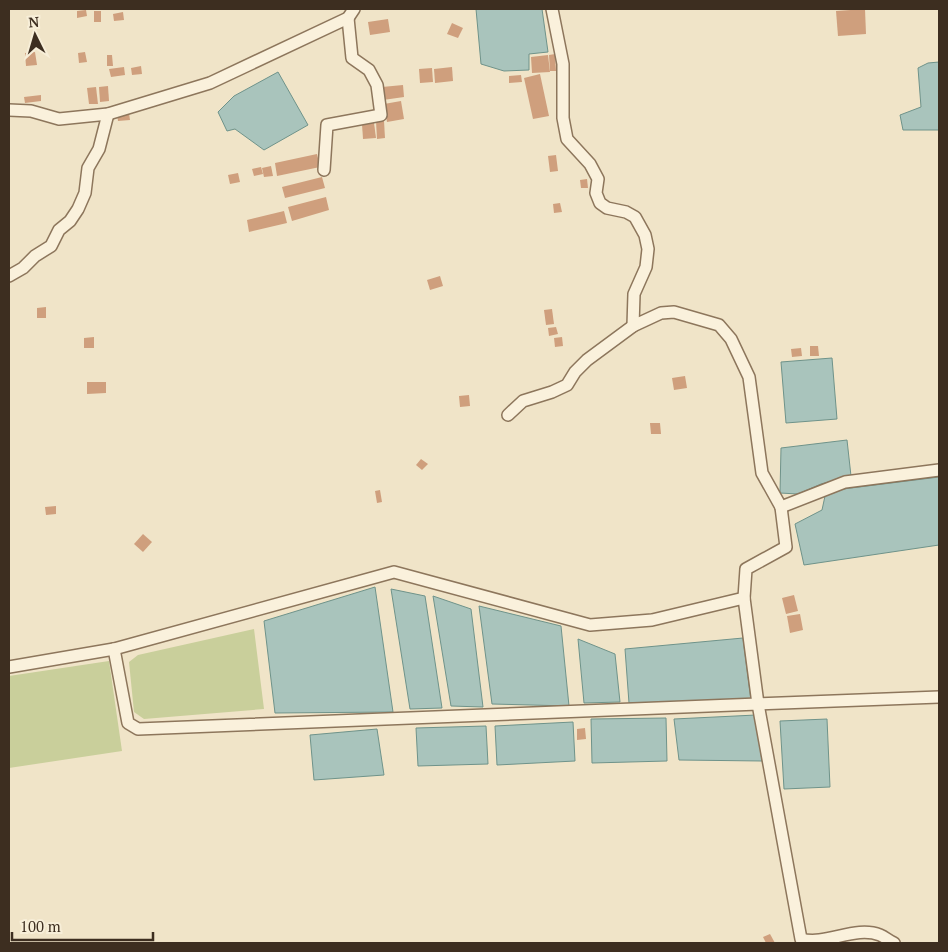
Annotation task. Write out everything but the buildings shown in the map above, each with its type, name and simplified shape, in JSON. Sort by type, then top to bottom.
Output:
[{"type":"street","points":[[552,9],[562,64],[563,118],[566,139],[590,164],[598,179],[596,193],[600,203],[607,208],[626,212],[634,217],[645,235],[648,249],[646,267],[634,294],[633,326]]},
{"type":"street","points":[[9,110],[31,111],[59,119],[108,114],[210,84],[351,14],[352,58],[370,70],[377,85],[382,115],[327,125],[324,170]]},
{"type":"street","points":[[9,276],[23,268],[35,256],[51,246],[59,230],[70,221],[78,209],[85,193],[88,168],[99,149],[108,114]]},
{"type":"street","points":[[508,415],[523,401],[567,385],[575,372],[587,360],[633,326],[661,313],[674,312],[719,325],[731,339],[749,377],[762,473],[781,507],[786,547],[746,569],[744,598],[758,704],[801,940],[810,942],[858,933],[879,934],[894,943]]},
{"type":"street","points":[[781,507],[845,482],[939,470]]},
{"type":"street","points":[[9,667],[114,648],[394,572],[590,625],[652,620],[744,598]]},
{"type":"street","points":[[114,648],[128,723],[138,729],[939,697]]},
{"type":"green space","points":[[254,629],[264,709],[144,719],[134,712],[129,662],[138,655]]},
{"type":"green space","points":[[109,661],[122,751],[9,768],[9,676]]},
{"type":"water","points":[[476,9],[542,9],[548,52],[529,54],[529,70],[504,71],[481,64]]},
{"type":"water","points":[[939,62],[939,130],[903,130],[900,115],[921,107],[918,68],[928,63]]},
{"type":"water","points":[[278,72],[308,125],[264,150],[235,129],[227,131],[218,112],[234,96]]},
{"type":"water","points":[[832,358],[837,419],[786,423],[781,362]]},
{"type":"water","points":[[847,440],[851,476],[821,484],[798,494],[780,493],[781,448]]},
{"type":"water","points":[[939,477],[939,545],[804,565],[795,524],[822,510],[825,496],[843,489]]},
{"type":"water","points":[[375,587],[393,712],[275,713],[264,621]]},
{"type":"water","points":[[391,589],[425,596],[442,708],[410,709]]},
{"type":"water","points":[[433,596],[471,609],[483,707],[451,706]]},
{"type":"water","points":[[479,606],[561,626],[569,706],[492,704]]},
{"type":"water","points":[[743,638],[751,700],[629,703],[625,649]]},
{"type":"water","points":[[578,639],[615,654],[620,702],[584,703]]},
{"type":"water","points":[[756,715],[762,761],[679,760],[674,719]]},
{"type":"water","points":[[666,718],[667,761],[592,763],[591,719]]},
{"type":"water","points":[[827,719],[830,787],[784,789],[780,721]]},
{"type":"water","points":[[573,722],[575,761],[497,765],[495,726]]},
{"type":"water","points":[[486,726],[488,764],[418,766],[416,728]]},
{"type":"water","points":[[377,729],[384,775],[314,780],[310,735]]}]
